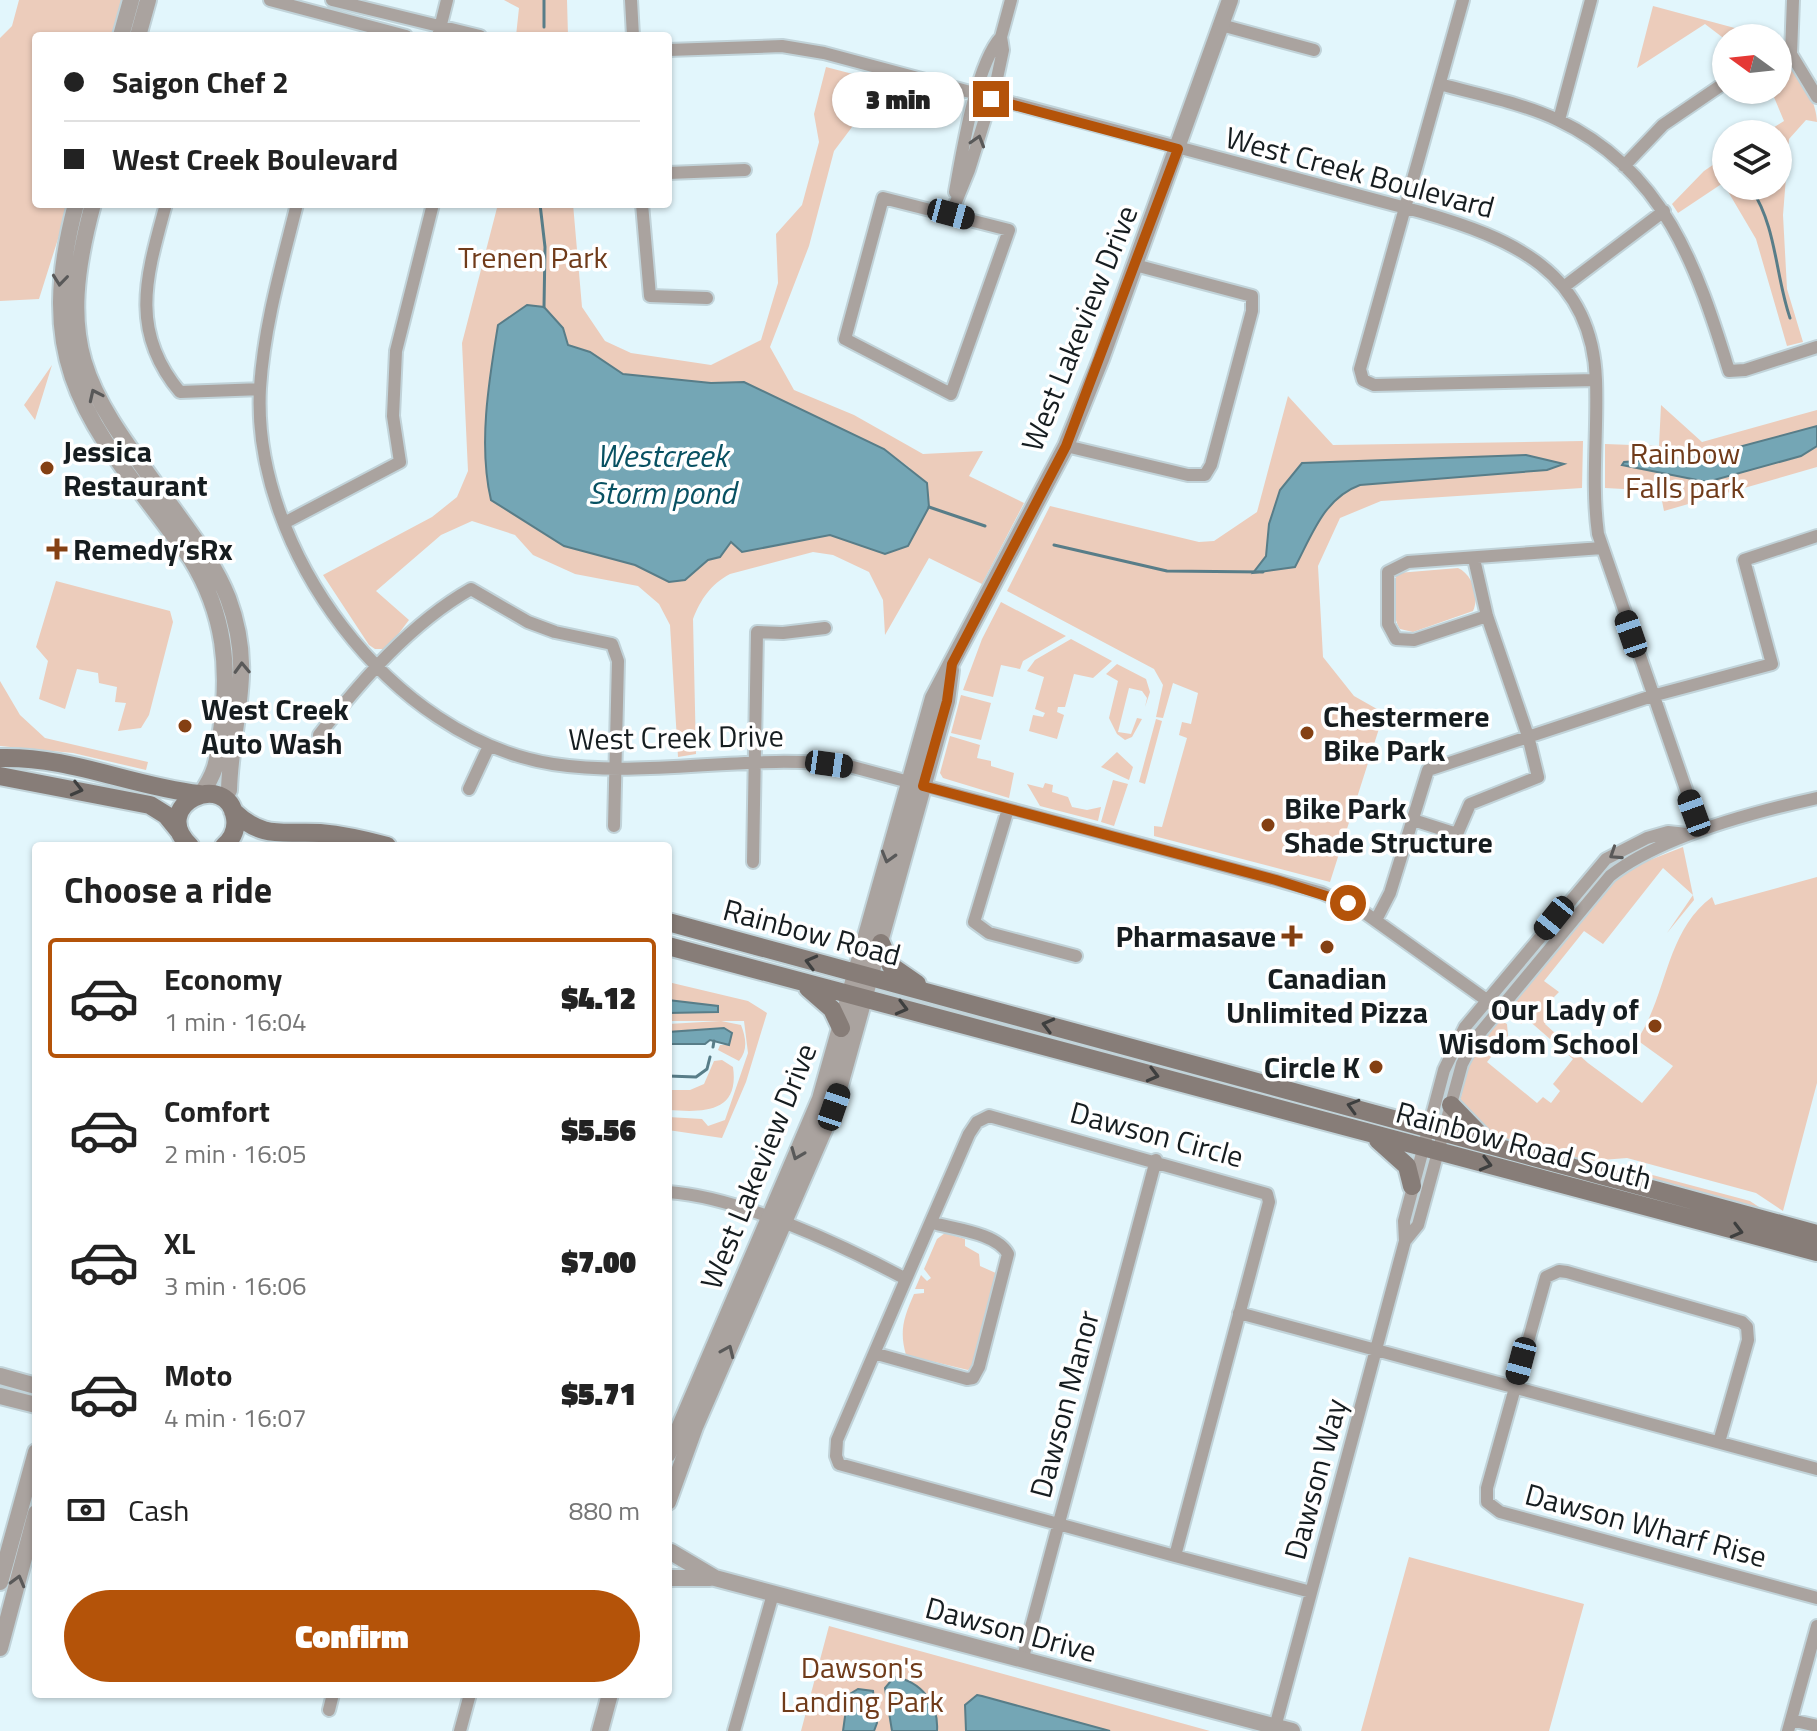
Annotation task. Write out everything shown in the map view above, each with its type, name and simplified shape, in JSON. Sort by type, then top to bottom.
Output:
[{"type":"main road","points":[[0,758],[53,759],[161,789],[200,794],[229,805],[251,826],[264,832],[321,833],[367,842]]},
{"type":"main road","points":[[0,776],[150,805],[166,815],[184,840]]},
{"type":"main road","points":[[184,840],[183,806],[200,794]]},
{"type":"main road","points":[[227,842],[234,832],[229,805]]},
{"type":"main road","name":"Rainbow Road","points":[[672,923],[941,996]]},
{"type":"main road","points":[[881,943],[891,966],[941,996]]},
{"type":"main road","name":"Rainbow Road","points":[[672,947],[800,981]]},
{"type":"main road","points":[[800,981],[829,1005],[841,1028]]},
{"type":"main road","name":"Rainbow Road South","points":[[800,981],[1370,1133],[1490,1144],[1817,1234]]},
{"type":"main road","name":"Rainbow Road South","points":[[941,996],[1817,1252]]},
{"type":"main road","points":[[1451,1105],[1470,1128],[1490,1144]]},
{"type":"main road","points":[[1370,1133],[1407,1166],[1412,1186]]},
{"type":"street","points":[[122,32],[131,0]]},
{"type":"street","points":[[139,32],[148,0]]},
{"type":"street","points":[[270,0],[347,28],[376,32]]},
{"type":"street","points":[[332,0],[440,32],[447,0]]},
{"type":"street","points":[[631,0],[633,32]]},
{"type":"street","points":[[951,214],[991,99],[1003,50],[1001,37],[1011,0]]},
{"type":"street","name":"West Lakeview Drive","points":[[672,1445],[834,1107],[858,997],[916,784],[947,701],[952,664],[1066,446],[1178,149],[1230,0]]},
{"type":"street","points":[[1463,0],[1360,369],[1363,380],[1374,385],[1596,380]]},
{"type":"street","points":[[1559,120],[1591,0]]},
{"type":"street","points":[[1792,27],[1793,0]]},
{"type":"street","points":[[347,28],[353,5]]},
{"type":"street","points":[[1221,25],[1314,50]]},
{"type":"street","points":[[951,214],[977,95],[991,48],[1001,37]]},
{"type":"street","name":"West Creek Boulevard","points":[[672,50],[782,46],[824,53],[1404,207],[1503,239],[1531,256],[1565,286],[1591,346],[1596,380],[1593,486],[1602,548],[1694,832]]},
{"type":"street","points":[[1792,56],[1817,97]]},
{"type":"street","points":[[1440,84],[1559,120],[1624,166],[1664,211],[1685,244],[1708,300],[1729,371],[1745,370],[1817,347]]},
{"type":"street","points":[[1624,166],[1663,125],[1712,92]]},
{"type":"street","points":[[672,173],[745,170]]},
{"type":"street","points":[[883,198],[951,214],[1009,230],[951,394],[845,339],[883,198]]},
{"type":"street","points":[[75,208],[60,279],[71,346],[73,383],[91,423],[148,487],[191,559],[236,624],[242,682],[229,805]]},
{"type":"street","points":[[71,346],[76,284],[92,208]]},
{"type":"street","points":[[165,208],[145,290],[147,322],[160,363],[180,392],[260,389]]},
{"type":"street","name":"West Creek Drive","points":[[296,208],[272,300],[260,389],[266,452],[286,522],[308,574],[329,611],[377,669],[429,711],[489,746],[551,764],[617,770],[808,761],[849,766],[1322,893],[1376,920],[1499,1009]]},
{"type":"street","points":[[286,522],[400,462],[393,416],[396,351],[432,208]]},
{"type":"street","points":[[642,208],[650,296],[707,298]]},
{"type":"street","points":[[1565,286],[1664,211]]},
{"type":"street","points":[[1066,446],[1188,475],[1205,475],[1211,465],[1252,311],[1252,296],[1135,265]]},
{"type":"street","points":[[1376,920],[1390,893],[1428,770],[1652,696],[1772,664],[1744,560],[1817,536]]},
{"type":"street","points":[[1487,616],[1407,641],[1396,639],[1389,630],[1385,584],[1391,567],[1408,562],[1602,548]]},
{"type":"street","points":[[1413,820],[1457,834],[1470,804],[1535,780],[1538,773],[1487,616],[1474,559]]},
{"type":"street","points":[[319,735],[377,669],[423,624],[471,589],[528,622],[555,632],[612,644],[618,661],[614,826]]},
{"type":"street","points":[[200,794],[218,765],[227,689],[221,600]]},
{"type":"street","points":[[753,862],[757,632],[783,633],[825,628]]},
{"type":"street","points":[[469,789],[489,746]]},
{"type":"street","name":"West Lakeview Drive","points":[[864,976],[881,943],[916,784]]},
{"type":"street","points":[[1433,1141],[1451,1105],[1462,1064],[1475,1039],[1610,876],[1624,865],[1694,832],[1817,798]]},
{"type":"street","points":[[1008,809],[974,922],[989,933],[1076,956]]},
{"type":"street","points":[[1433,1141],[1449,1054],[1487,1000],[1606,859],[1647,838],[1668,832],[1694,832]]},
{"type":"street","name":"West Lakeview Drive","points":[[777,1221],[820,1099],[841,1028],[858,997]]},
{"type":"street","name":"Dawson Circle","points":[[1175,1556],[1269,1198],[1257,1188],[1156,1160],[1000,1118],[981,1119],[969,1134],[877,1354],[837,1440],[839,1464],[1058,1525],[1175,1556],[1311,1592]]},
{"type":"street","name":"Dawson Way","points":[[1281,1730],[1311,1592],[1405,1241],[1404,1221],[1412,1186],[1433,1141]]},
{"type":"street","name":"Dawson Way","points":[[1405,1241],[1418,1225],[1433,1141]]},
{"type":"street","name":"Dawson Manor","points":[[1022,1661],[1156,1160]]},
{"type":"street","points":[[672,1193],[726,1202],[777,1221],[906,1279]]},
{"type":"street","points":[[877,1354],[967,1379],[973,1378],[979,1367],[1008,1254],[1003,1246],[993,1241],[933,1223]]},
{"type":"street","points":[[1514,1387],[1542,1283],[1551,1273],[1567,1272],[1735,1319],[1747,1327],[1748,1340],[1719,1442]]},
{"type":"street","points":[[1239,1313],[1817,1469]]},
{"type":"street","points":[[0,1376],[32,1385]]},
{"type":"street","name":"Dawson Wharf Rise","points":[[1514,1387],[1487,1488],[1487,1502],[1493,1509],[1817,1598]]},
{"type":"street","points":[[0,1396],[32,1404]]},
{"type":"street","name":"West Lakeview Drive","points":[[672,1479],[682,1422]]},
{"type":"street","points":[[0,1582],[32,1466]]},
{"type":"street","points":[[0,1648],[32,1528]]},
{"type":"street","name":"Dawson Drive","points":[[672,1550],[715,1578]]},
{"type":"street","name":"Dawson Drive","points":[[672,1576],[715,1578],[1281,1730]]},
{"type":"street","points":[[734,1731],[773,1594]]},
{"type":"street","points":[[1817,1626],[1790,1725],[1817,1726]]},
{"type":"street","points":[[329,1710],[332,1698]]},
{"type":"street","points":[[460,1731],[469,1698]]},
{"type":"street","points":[[600,1731],[607,1698]]},
{"type":"green space","points":[[19,0],[124,0],[115,32],[32,32],[32,208],[68,208],[39,299],[0,301],[0,38],[12,26]]},
{"type":"green space","points":[[504,0],[567,0],[568,32],[516,32],[519,8]]},
{"type":"green space","points":[[1653,6],[1720,24],[1712,24],[1712,29],[1705,24],[1637,68]]},
{"type":"green space","name":"Trenen Park","points":[[826,67],[868,78],[855,123],[834,151],[809,246],[770,347],[794,390],[854,415],[923,454],[983,451],[969,476],[1024,503],[982,584],[929,558],[885,635],[883,600],[869,572],[833,555],[813,552],[730,574],[707,593],[693,619],[696,754],[678,757],[670,625],[659,604],[638,586],[575,574],[533,555],[515,535],[472,521],[441,535],[376,591],[409,620],[387,649],[375,649],[369,645],[323,575],[432,517],[457,497],[468,471],[462,343],[497,208],[573,208],[582,307],[605,341],[631,353],[711,365],[761,340],[778,283],[776,234],[802,205],[819,142],[814,114]],"holes":[[[498,325],[563,328],[568,345],[590,352],[623,374],[711,383],[744,382],[884,449],[910,468],[908,546],[885,554],[830,535],[731,542],[720,557],[708,560],[685,580],[669,582],[635,565],[564,546],[491,500],[485,435]]]},
{"type":"green space","points":[[1792,70],[1808,91],[1817,122],[1806,120],[1792,136],[1792,120],[1784,120],[1777,104],[1792,104]]},
{"type":"green space","points":[[1712,166],[1712,190],[1678,213],[1672,204]]},
{"type":"green space","points":[[1733,200],[1784,200],[1787,289],[1803,342],[1787,346],[1756,239]]},
{"type":"green space","points":[[52,365],[35,420],[24,405]]},
{"type":"green space","points":[[1288,396],[1333,445],[1583,441],[1582,488],[1381,501],[1340,518],[1318,566],[1323,657],[1354,696],[1384,713],[1330,882],[1154,836],[1154,826],[1162,827],[1187,738],[1179,735],[1182,722],[1191,724],[1198,693],[1173,683],[1163,718],[1156,717],[1163,685],[1154,669],[1007,591],[1050,506],[1199,542],[1214,541],[1257,512]]},
{"type":"green space","name":"Rainbow Falls park","points":[[1661,405],[1702,442],[1817,410],[1817,467],[1664,511],[1660,491],[1605,488],[1605,444],[1659,446]]},
{"type":"green space","points":[[1458,568],[1467,575],[1473,586],[1476,599],[1473,611],[1413,632],[1400,629],[1393,601],[1398,573]]},
{"type":"green space","points":[[56,581],[170,611],[173,622],[149,715],[141,728],[118,731],[126,703],[115,702],[117,687],[99,683],[98,673],[77,669],[65,709],[39,699],[48,661],[36,647]]},
{"type":"green space","points":[[1001,602],[1066,636],[1023,661],[1020,669],[1001,665],[993,697],[963,690],[982,639]]},
{"type":"green space","points":[[1071,639],[1112,661],[1093,678],[1074,674],[1065,707],[1058,707],[1057,712],[1064,715],[1057,739],[1029,731],[1033,715],[1043,717],[1045,713],[1035,709],[1044,677],[1027,671],[1035,660]]},
{"type":"green space","points":[[1117,664],[1146,679],[1150,692],[1145,707],[1147,698],[1142,691],[1129,688],[1118,732],[1131,734],[1137,718],[1142,719],[1132,737],[1125,740],[1117,734],[1109,718],[1118,681],[1106,674]]},
{"type":"green space","points":[[0,681],[20,715],[45,738],[148,762],[146,770],[73,753],[0,746]]},
{"type":"green space","points":[[961,695],[991,703],[981,740],[951,733]]},
{"type":"green space","points":[[1156,719],[1162,721],[1145,784],[1139,782]]},
{"type":"green space","points":[[950,736],[980,745],[977,758],[991,761],[991,766],[1014,773],[1009,798],[943,778],[940,773]]},
{"type":"green space","points":[[1117,752],[1133,767],[1129,780],[1101,767]]},
{"type":"green space","points":[[1113,780],[1128,784],[1114,826],[1101,822]]},
{"type":"green space","points":[[1045,783],[1053,785],[1052,792],[1068,797],[1072,807],[1087,810],[1101,807],[1098,821],[1040,806],[1027,784],[1043,788]]},
{"type":"green space","name":"Our Lady of Wisdom School","points":[[1683,847],[1693,895],[1663,868],[1603,944],[1584,931],[1544,981],[1559,992],[1548,1003],[1554,1010],[1545,1024],[1588,1063],[1642,1103],[1673,1066],[1637,1040],[1655,1003],[1676,945],[1697,911],[1712,897],[1715,905],[1817,877],[1817,1083],[1783,1211],[1756,1193],[1627,1158],[1577,1162],[1527,1147],[1480,1128],[1460,1102],[1467,1066],[1498,1019],[1507,1024],[1508,1036],[1487,1062],[1537,1103],[1543,1097],[1551,1103],[1560,1091],[1553,1084],[1573,1059],[1527,1019],[1521,1024],[1511,1004],[1609,883],[1627,869]]},
{"type":"green space","points":[[1693,895],[1694,900],[1667,933]]},
{"type":"green space","points":[[672,983],[748,1001],[767,1013],[746,1082],[722,1138],[672,1131],[672,1117],[702,1119],[708,1126],[725,1120],[748,1053],[744,1021],[672,1021]]},
{"type":"green space","points":[[721,1021],[741,1025],[744,1053],[739,1061],[718,1050],[720,1045],[729,1045],[697,1029],[672,1032],[672,1024]]},
{"type":"green space","points":[[722,1060],[733,1067],[734,1083],[724,1102],[704,1110],[672,1110],[672,1090],[690,1090],[704,1084],[714,1061]]},
{"type":"green space","points":[[1609,1169],[1630,1169],[1750,1201],[1765,1211]]},
{"type":"green space","points":[[945,1233],[965,1239],[965,1246],[979,1254],[980,1266],[998,1274],[973,1365],[968,1370],[906,1355],[904,1346],[904,1324],[914,1294],[924,1293],[924,1289],[915,1289],[921,1275],[927,1281],[931,1278],[924,1269],[937,1239]]},
{"type":"green space","points":[[1409,1557],[1584,1604],[1549,1731],[1361,1731]]},
{"type":"green space","name":"Dawson's Landing Park","points":[[829,1626],[1210,1731],[801,1731]]},
{"type":"water","name":"Westcreek Storm pond","points":[[527,305],[544,307],[563,328],[568,345],[590,352],[623,374],[711,383],[744,382],[884,449],[927,483],[929,507],[908,546],[885,554],[830,535],[742,552],[731,542],[720,557],[708,560],[685,580],[669,582],[635,565],[564,546],[491,500],[485,435],[498,325]]},
{"type":"water","points":[[1817,426],[1817,446],[1801,456],[1707,482],[1622,465],[1624,462],[1705,456]]},
{"type":"water","points":[[1526,455],[1564,464],[1547,470],[1360,485],[1328,508],[1295,567],[1253,573],[1266,556],[1269,524],[1280,490],[1302,463]]},
{"type":"water","points":[[672,1000],[718,1006],[718,1012],[672,1013]]},
{"type":"water","points":[[724,1028],[732,1033],[729,1045],[710,1040],[705,1044],[672,1044],[672,1032]]},
{"type":"water","points":[[894,1677],[912,1683],[926,1695],[935,1712],[937,1731],[892,1731],[885,1688]]},
{"type":"water","points":[[858,1689],[873,1691],[877,1723],[874,1731],[843,1731],[848,1695]]},
{"type":"water","points":[[977,1695],[1110,1731],[966,1731],[965,1705]]},
{"type":"waterway","points":[[544,0],[544,27]]},
{"type":"waterway","points":[[1758,200],[1771,235],[1790,318]]},
{"type":"waterway","points":[[540,208],[545,247],[544,307]]},
{"type":"waterway","points":[[929,507],[985,526]]},
{"type":"waterway","points":[[1054,545],[1167,571],[1263,572]]},
{"type":"waterway","points":[[713,1047],[714,1041]]},
{"type":"waterway","points":[[672,1076],[696,1077],[707,1069],[710,1057]]},
{"type":"place","name":"Jessica Restaurant","points":[[47,468]]},
{"type":"place","name":"Remedy’sRx","points":[[57,549]]},
{"type":"place","name":"West Creek Auto Wash","points":[[185,726]]},
{"type":"place","name":"Chestermere Bike Park","points":[[1307,733]]},
{"type":"place","name":"Bike Park Shade Structure","points":[[1268,825]]},
{"type":"place","name":"Pharmasave","points":[[1292,936]]},
{"type":"place","name":"Canadian Unlimited Pizza","points":[[1327,947]]},
{"type":"place","name":"Our Lady of Wisdom School","points":[[1655,1026]]},
{"type":"place","name":"Circle K","points":[[1376,1067]]},
{"type":"route","points":[[991,99],[1178,149],[1066,446],[952,664],[947,701],[923,786],[1276,880],[1348,903]]}]
